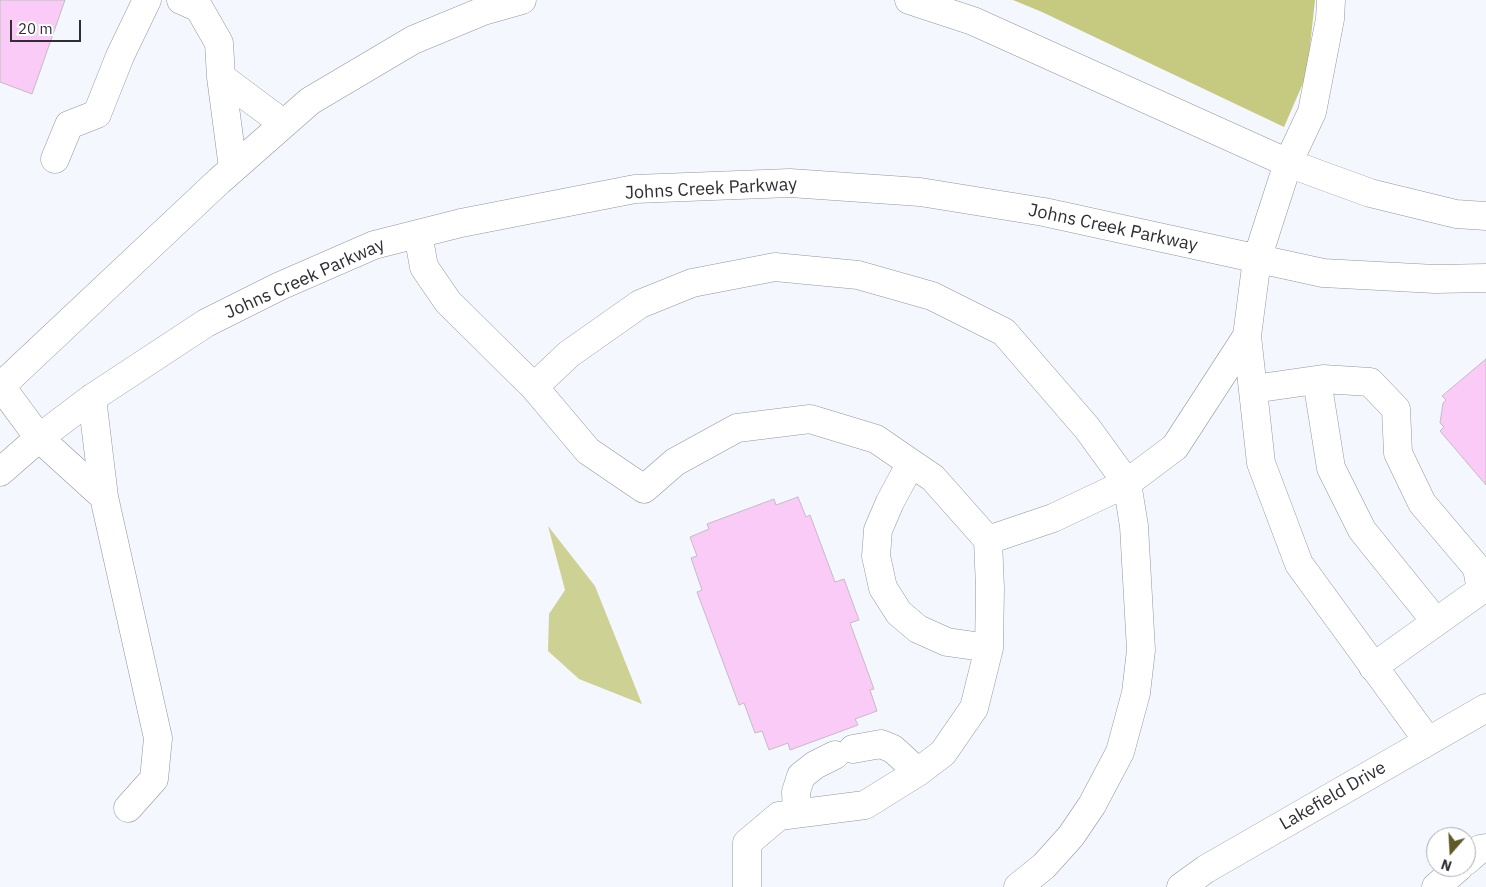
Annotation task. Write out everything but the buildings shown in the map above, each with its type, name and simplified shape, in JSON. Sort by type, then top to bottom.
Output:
[{"type":"street","points":[[55,159],[69,125],[97,114],[120,56],[147,0]]},
{"type":"street","points":[[181,0],[199,8],[219,42],[221,77],[233,168]]},
{"type":"street","points":[[104,497],[39,438],[0,386],[233,168],[310,101],[413,40],[483,11],[522,0]]},
{"type":"street","points":[[909,0],[973,21],[1288,163],[1370,193],[1456,214],[1486,216]]},
{"type":"street","points":[[1331,0],[1330,20],[1312,112],[1288,163],[1257,259],[1247,336],[1260,463],[1299,564],[1428,741]]},
{"type":"street","points":[[221,77],[284,124]]},
{"type":"street","name":"Johns Creek Parkway","points":[[0,472],[39,438],[92,398],[214,319],[280,286],[374,245],[461,223],[635,190],[790,183],[920,192],[1025,209],[1149,234],[1323,273],[1435,279],[1486,278]]},
{"type":"street","points":[[418,234],[424,267],[448,302],[534,387],[588,451],[644,489],[675,462],[737,428],[810,419],[876,439],[933,478],[988,540],[990,588],[989,648],[974,708],[943,753],[918,772],[866,805],[779,816],[747,843],[746,887]]},
{"type":"street","points":[[534,387],[569,354],[640,304],[692,283],[775,267],[858,275],[932,296],[1004,332],[1086,428],[1127,483],[1134,526],[1142,650],[1136,693],[1120,752],[1092,805],[1071,836],[1044,866],[1018,887]]},
{"type":"street","points":[[988,540],[1053,518],[1127,483],[1175,447],[1247,336]]},
{"type":"street","points":[[1253,389],[1323,379],[1370,382],[1396,409],[1398,453],[1422,503],[1477,568],[1481,590],[1373,667]]},
{"type":"street","points":[[1317,380],[1331,468],[1362,530],[1436,622]]},
{"type":"street","points":[[92,398],[104,497],[158,738],[154,779],[128,808]]},
{"type":"street","points":[[911,463],[890,502],[878,530],[876,556],[883,588],[899,612],[918,629],[947,642],[989,648]]},
{"type":"street","name":"Lakefield Drive","points":[[1181,887],[1206,869],[1486,708]]},
{"type":"street","points":[[797,813],[796,792],[801,776],[815,765],[844,752],[881,744],[893,749],[918,772]]},
{"type":"street","points":[[1436,887],[1448,877]]},
{"type":"green space","points":[[1013,0],[1315,0],[1307,74],[1284,127]]},
{"type":"green space","points":[[548,526],[595,586],[642,704],[579,679],[548,651],[549,614],[565,590]]}]
